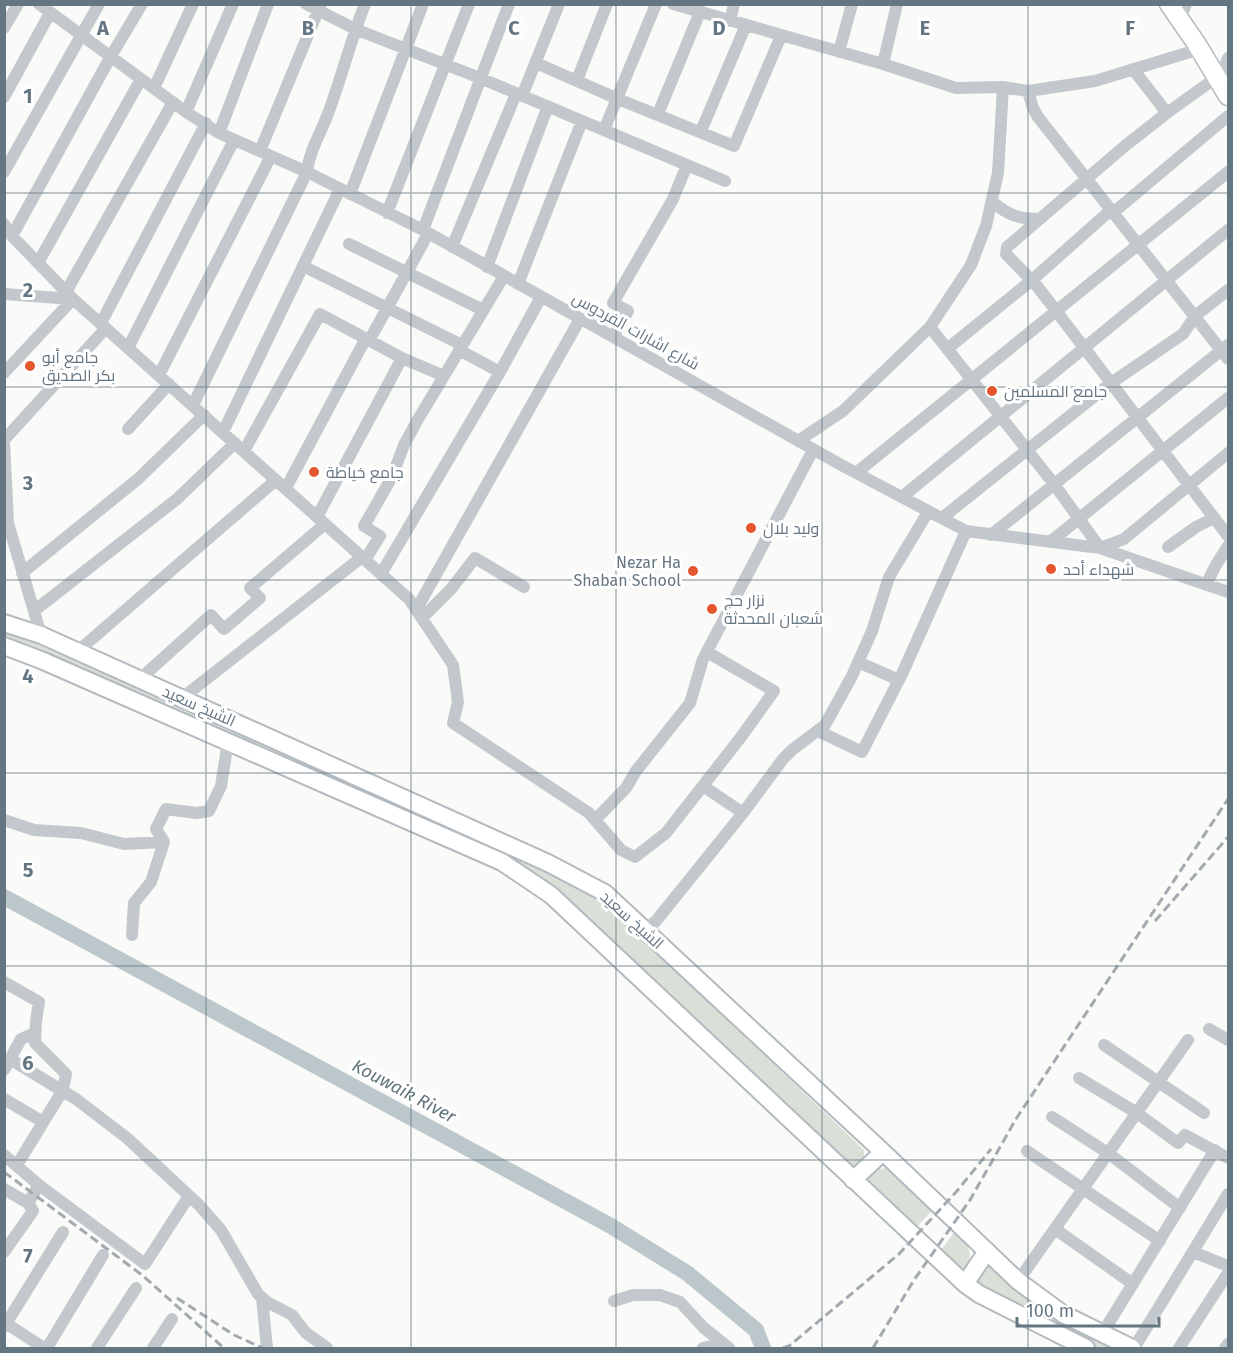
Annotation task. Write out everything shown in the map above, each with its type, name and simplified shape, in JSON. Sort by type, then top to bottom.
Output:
[{"type":"main road","points":[[1178,9],[1222,85]]},
{"type":"main road","name":"الشيخ سعيد","points":[[4,622],[41,634],[548,863],[605,893],[1018,1281],[1063,1314],[1133,1348]]},
{"type":"main road","name":"الشيخ سعيد","points":[[4,646],[502,862],[551,896],[965,1284],[979,1294],[1086,1348]]},
{"type":"main road","points":[[853,1180],[883,1152]]},
{"type":"main road","points":[[965,1284],[987,1251]]},
{"type":"street","points":[[4,28],[18,4]]},
{"type":"street","name":"شارع اشارات الفردوس","points":[[39,4],[186,112],[219,133],[307,172],[425,232],[813,450],[966,531],[1100,549],[1228,592]]},
{"type":"street","points":[[4,172],[99,4]]},
{"type":"street","points":[[12,236],[142,4]]},
{"type":"street","points":[[154,88],[193,4]]},
{"type":"street","points":[[186,112],[233,4]]},
{"type":"street","points":[[219,133],[268,4]]},
{"type":"street","points":[[306,4],[319,8],[355,30],[480,78],[725,181]]},
{"type":"street","points":[[193,405],[307,172],[308,162],[329,111],[365,4]]},
{"type":"street","points":[[223,432],[303,266],[345,192],[407,50],[423,4]]},
{"type":"street","points":[[387,213],[469,4]]},
{"type":"street","points":[[78,651],[281,484],[387,308],[425,232],[509,4]]},
{"type":"street","points":[[452,247],[519,95],[536,63],[559,4]]},
{"type":"street","points":[[577,80],[607,4]]},
{"type":"street","points":[[604,130],[656,4]]},
{"type":"street","points":[[674,4],[883,64],[956,88],[1003,87],[1028,91],[1095,81],[1200,49]]},
{"type":"street","points":[[730,21],[734,4]]},
{"type":"street","points":[[839,52],[852,4]]},
{"type":"street","points":[[883,64],[897,4]]},
{"type":"street","points":[[159,375],[266,154],[319,8]]},
{"type":"street","points":[[658,114],[697,9]]},
{"type":"street","points":[[4,97],[50,13]]},
{"type":"street","points":[[701,131],[746,25]]},
{"type":"street","points":[[536,63],[735,146],[781,36]]},
{"type":"street","points":[[1228,58],[1222,85],[1167,113],[1126,145],[1007,247],[1006,254],[1032,280],[1228,536]]},
{"type":"street","points":[[1133,69],[1167,113]]},
{"type":"street","points":[[38,263],[141,79]]},
{"type":"street","points":[[798,441],[843,411],[930,327],[971,265],[986,226],[999,173],[1003,87]]},
{"type":"street","points":[[991,535],[1137,417],[1226,351],[1195,316],[1038,117],[1028,91]]},
{"type":"street","points":[[4,373],[70,295],[173,102]]},
{"type":"street","points":[[487,267],[548,106]]},
{"type":"street","points":[[947,349],[1228,116]]},
{"type":"street","points":[[518,284],[582,121]]},
{"type":"street","points":[[41,634],[22,573],[10,546],[4,441],[104,326],[206,123]]},
{"type":"street","points":[[128,348],[234,140]]},
{"type":"street","points":[[613,337],[628,311],[613,303],[673,199],[687,165]]},
{"type":"street","points":[[856,473],[1228,172]]},
{"type":"street","points":[[993,202],[1012,216],[1039,219]]},
{"type":"street","points":[[4,224],[12,236],[70,295],[409,599],[453,665],[458,702],[453,723],[589,813],[621,850],[635,857],[666,833],[774,692],[707,652]]},
{"type":"street","points":[[902,497],[1228,230]]},
{"type":"street","points":[[349,244],[483,310]]},
{"type":"street","points":[[303,266],[387,308],[500,372]]},
{"type":"street","points":[[182,698],[364,559],[380,536],[364,526],[392,477],[408,437],[504,276]]},
{"type":"street","points":[[942,519],[1111,383],[1183,334],[1195,316],[1228,290]]},
{"type":"street","points":[[4,294],[70,295]]},
{"type":"street","points":[[381,574],[500,372],[541,297]]},
{"type":"street","points":[[34,611],[239,447],[320,314],[402,358],[444,376]]},
{"type":"street","points":[[419,614],[580,319]]},
{"type":"street","points":[[930,327],[1054,484],[1100,549],[1124,539],[1228,453]]},
{"type":"street","points":[[140,679],[212,615],[224,629],[260,598],[250,588],[321,521],[402,358]]},
{"type":"street","points":[[128,429],[169,384]]},
{"type":"street","points":[[1050,542],[1228,398]]},
{"type":"street","points":[[22,573],[138,479],[204,416]]},
{"type":"street","points":[[595,820],[626,788],[636,771],[690,703],[707,652],[813,450]]},
{"type":"street","points":[[645,930],[656,921],[743,813],[783,759],[825,725],[872,631],[889,577],[928,512]]},
{"type":"street","points":[[1168,547],[1196,527],[1214,518]]},
{"type":"street","points":[[818,731],[862,752],[899,681],[966,531]]},
{"type":"street","points":[[1206,585],[1228,546]]},
{"type":"street","points":[[419,614],[451,590],[476,558],[524,587]]},
{"type":"street","points":[[858,662],[899,681]]},
{"type":"street","points":[[132,935],[134,903],[151,882],[164,842],[156,829],[166,808],[197,813],[209,811],[221,786],[228,742]]},
{"type":"street","points":[[703,786],[743,813]]},
{"type":"street","points":[[4,820],[34,830],[81,833],[124,844],[164,842]]},
{"type":"street","points":[[4,982],[39,1002],[35,1043],[66,1074],[63,1090],[17,1166]]},
{"type":"street","points":[[1209,1029],[1228,1040]]},
{"type":"street","points":[[35,1034],[21,1039],[7,1064],[63,1090],[127,1138],[189,1196],[221,1230],[254,1289],[262,1298],[292,1315],[306,1333],[327,1348]]},
{"type":"street","points":[[1018,1281],[1188,1040]]},
{"type":"street","points":[[1104,1045],[1204,1113]]},
{"type":"street","points":[[1079,1078],[1137,1113],[1178,1143],[1185,1135],[1228,1158]]},
{"type":"street","points":[[4,1100],[43,1122]]},
{"type":"street","points":[[1052,1117],[1108,1153],[1180,1208]]},
{"type":"street","points":[[1102,1334],[1215,1150]]},
{"type":"street","points":[[1027,1151],[1160,1241]]},
{"type":"street","points":[[4,1155],[39,1185],[145,1264],[189,1196]]},
{"type":"street","points":[[28,1203],[39,1185]]},
{"type":"street","points":[[4,1189],[28,1203],[33,1211],[4,1252]]},
{"type":"street","points":[[1133,1348],[1228,1194]]},
{"type":"street","points":[[1055,1229],[1133,1284]]},
{"type":"street","points":[[63,1232],[5,1324],[46,1348],[103,1255]]},
{"type":"street","points":[[1193,1252],[1228,1266]]},
{"type":"street","points":[[1179,1348],[1228,1273]]},
{"type":"street","points":[[97,1348],[136,1288]]},
{"type":"street","points":[[614,1300],[633,1295],[660,1295],[680,1302],[704,1328],[726,1346]]},
{"type":"street","points":[[262,1298],[267,1348]]},
{"type":"street","points":[[153,1348],[172,1319]]},
{"type":"street","points":[[1225,1348],[1228,1344]]},
{"type":"street","points":[[703,1348],[726,1346]]},
{"type":"shaded area","points":[[5,632],[127,683],[540,868],[591,895],[625,922],[864,1150],[864,1159],[855,1166],[845,1166],[560,898],[5,639]]},
{"type":"shaded area","points":[[887,1168],[934,1208],[914,1230],[868,1187],[869,1178],[879,1169]]},
{"type":"shaded area","points":[[955,1231],[967,1246],[970,1256],[961,1272],[939,1253]]},
{"type":"shaded area","points":[[987,1260],[1121,1348],[1099,1348],[983,1291],[974,1281]]},
{"type":"waterway","name":"Kouwaik River","points":[[4,897],[611,1226],[687,1273],[756,1330],[763,1348]]},
{"type":"railway","points":[[873,1348],[914,1280],[970,1200],[1016,1119],[1228,799]]},
{"type":"railway","points":[[1155,921],[1228,837]]},
{"type":"railway","points":[[783,1348],[789,1346],[899,1254],[957,1191],[991,1149]]},
{"type":"railway","points":[[4,1172],[142,1275],[224,1348]]},
{"type":"railway","points":[[177,1298],[234,1335],[263,1348]]},
{"type":"place","name":"جامع أبو بكر الصديق","points":[[30,366]]},
{"type":"place","name":"جامع المسلمين","points":[[992,391]]},
{"type":"place","name":"جامع خياطة","points":[[314,472]]},
{"type":"place","name":"وليد بلال","points":[[751,528]]},
{"type":"place","name":"شهداء أحد","points":[[1051,569]]},
{"type":"place","name":"Nezar Ha Shaban School","points":[[693,571]]},
{"type":"place","name":"نزار حج شعبان المحدثة","points":[[712,609]]}]
